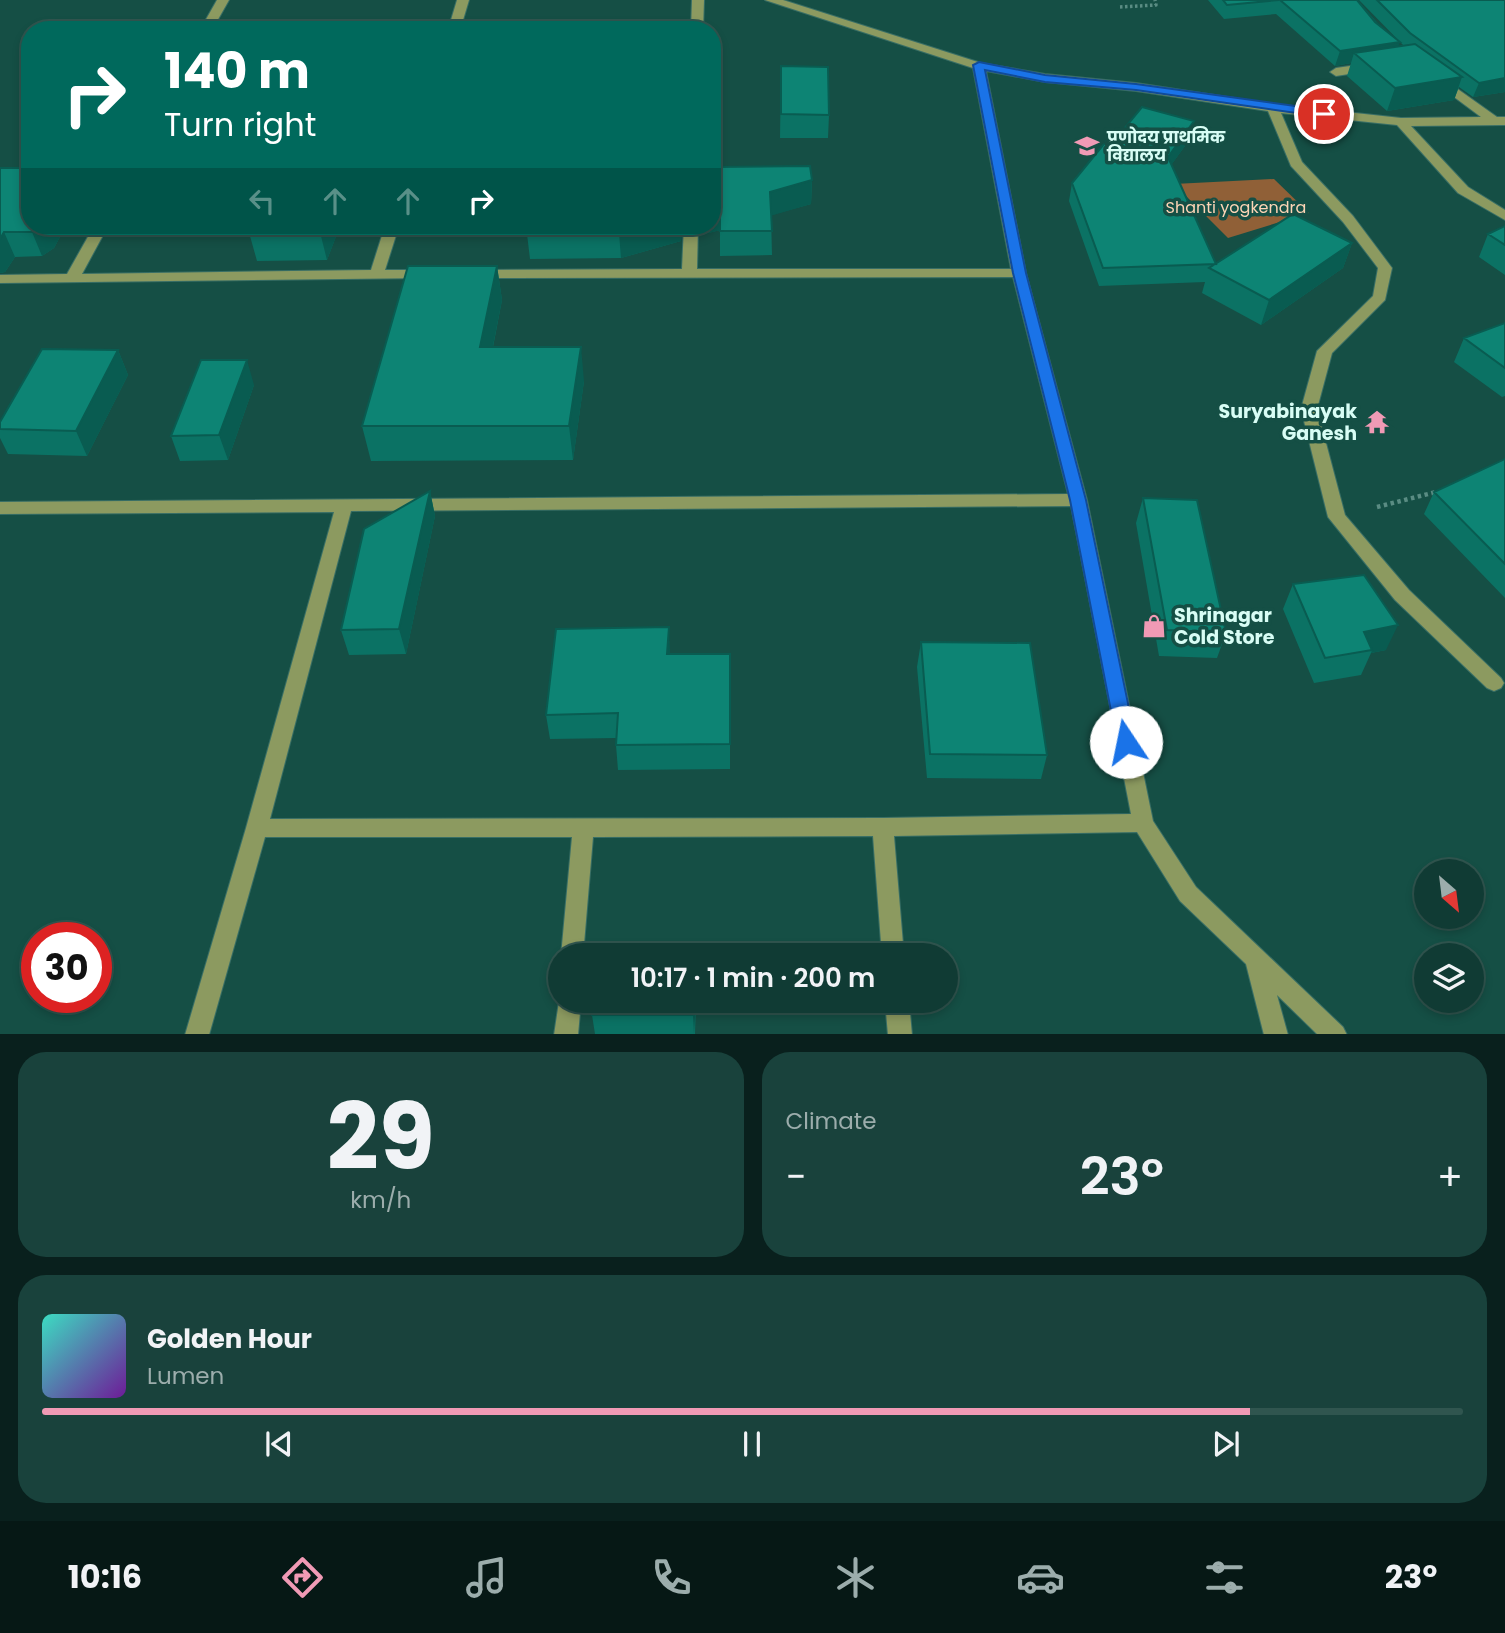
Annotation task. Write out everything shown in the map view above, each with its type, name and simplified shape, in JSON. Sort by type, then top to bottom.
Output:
[{"type":"street","points":[[211,21],[223,0]]},
{"type":"street","points":[[457,21],[463,0]]},
{"type":"street","points":[[697,21],[698,0]]},
{"type":"street","points":[[771,0],[979,65],[1045,78],[1136,87],[1273,108],[1401,122],[1500,121]]},
{"type":"street","points":[[1336,72],[1387,64]]},
{"type":"street","points":[[979,65],[1019,273],[1078,500],[1143,823],[1188,894],[1335,1034]]},
{"type":"street","points":[[1423,68],[1500,121]]},
{"type":"street","points":[[1273,108],[1296,163],[1348,219],[1385,268],[1380,297],[1325,351],[1309,409],[1337,517],[1402,595],[1501,685]]},
{"type":"street","points":[[1401,122],[1463,190],[1505,216]]},
{"type":"street","points":[[72,278],[96,235]]},
{"type":"street","points":[[377,274],[389,235]]},
{"type":"street","points":[[689,275],[691,235]]},
{"type":"street","points":[[0,279],[377,274],[1019,273]]},
{"type":"street","points":[[0,508],[1078,500]]},
{"type":"street","points":[[197,1034],[257,828],[344,505]]},
{"type":"street","points":[[257,828],[883,827],[1143,823]]},
{"type":"street","points":[[883,827],[892,943]]},
{"type":"street","points":[[573,943],[583,828]]},
{"type":"street","points":[[1254,956],[1276,1034]]},
{"type":"street","points":[[566,1034],[568,1013]]},
{"type":"street","points":[[898,1013],[900,1034]]},
{"type":"path","points":[[1120,7],[1156,5],[1155,0]]},
{"type":"path","points":[[1337,517],[1439,491]]},
{"type":"green space","name":"Shanti yogkendra","points":[[1274,179],[1309,213],[1228,238],[1174,184]]},
{"type":"building","points":[[1223,0],[1279,0],[1227,5]]},
{"type":"building","points":[[1280,0],[1357,0],[1375,22],[1400,42],[1340,51]]},
{"type":"building","points":[[1377,0],[1505,0],[1505,78],[1479,83],[1410,33]]},
{"type":"building","points":[[1415,44],[1462,77],[1395,88],[1354,53]]},
{"type":"building","points":[[781,66],[828,67],[829,115],[781,114]]},
{"type":"building","points":[[1142,107],[1194,121],[1168,157],[1216,264],[1103,268],[1072,183],[1108,139],[1114,141]]},
{"type":"building","points":[[810,166],[812,180],[770,192],[772,231],[721,231],[721,167]]},
{"type":"building","points":[[0,168],[21,168],[21,232],[4,232],[0,239]]},
{"type":"building","points":[[1293,214],[1352,243],[1269,300],[1209,268]]},
{"type":"building","points":[[1505,226],[1505,245],[1488,234]]},
{"type":"building","points":[[250,235],[321,235],[321,236]]},
{"type":"building","points":[[408,266],[497,266],[480,347],[581,347],[569,426],[362,426]]},
{"type":"building","points":[[1505,323],[1505,368],[1464,338]]},
{"type":"building","points":[[42,349],[118,350],[76,431],[0,429],[0,422]]},
{"type":"building","points":[[201,360],[247,360],[219,435],[171,436]]},
{"type":"building","points":[[1505,459],[1505,564],[1434,492]]},
{"type":"building","points":[[430,491],[399,629],[341,630],[364,529]]},
{"type":"building","points":[[1143,498],[1197,500],[1226,633],[1167,630]]},
{"type":"building","points":[[1364,575],[1398,625],[1364,632],[1372,650],[1325,658],[1293,584]]},
{"type":"building","points":[[669,627],[667,654],[730,654],[730,744],[616,745],[618,713],[546,715],[556,629]]},
{"type":"building","points":[[921,642],[1030,643],[1047,755],[930,754]]},
{"type":"building","points":[[592,1013],[693,1013],[693,1015]]},
{"type":"place","name":"प्रणोदय प्राथमिक विद्यालय","points":[[1087,146]]},
{"type":"place","name":"Suryabinayak Ganesh","points":[[1377,422]]},
{"type":"place","name":"Shrinagar Cold Store","points":[[1154,626]]},
{"type":"route","points":[[1126,742],[1078,500],[1019,273],[979,65],[1045,78],[1136,87],[1324,114]]}]
